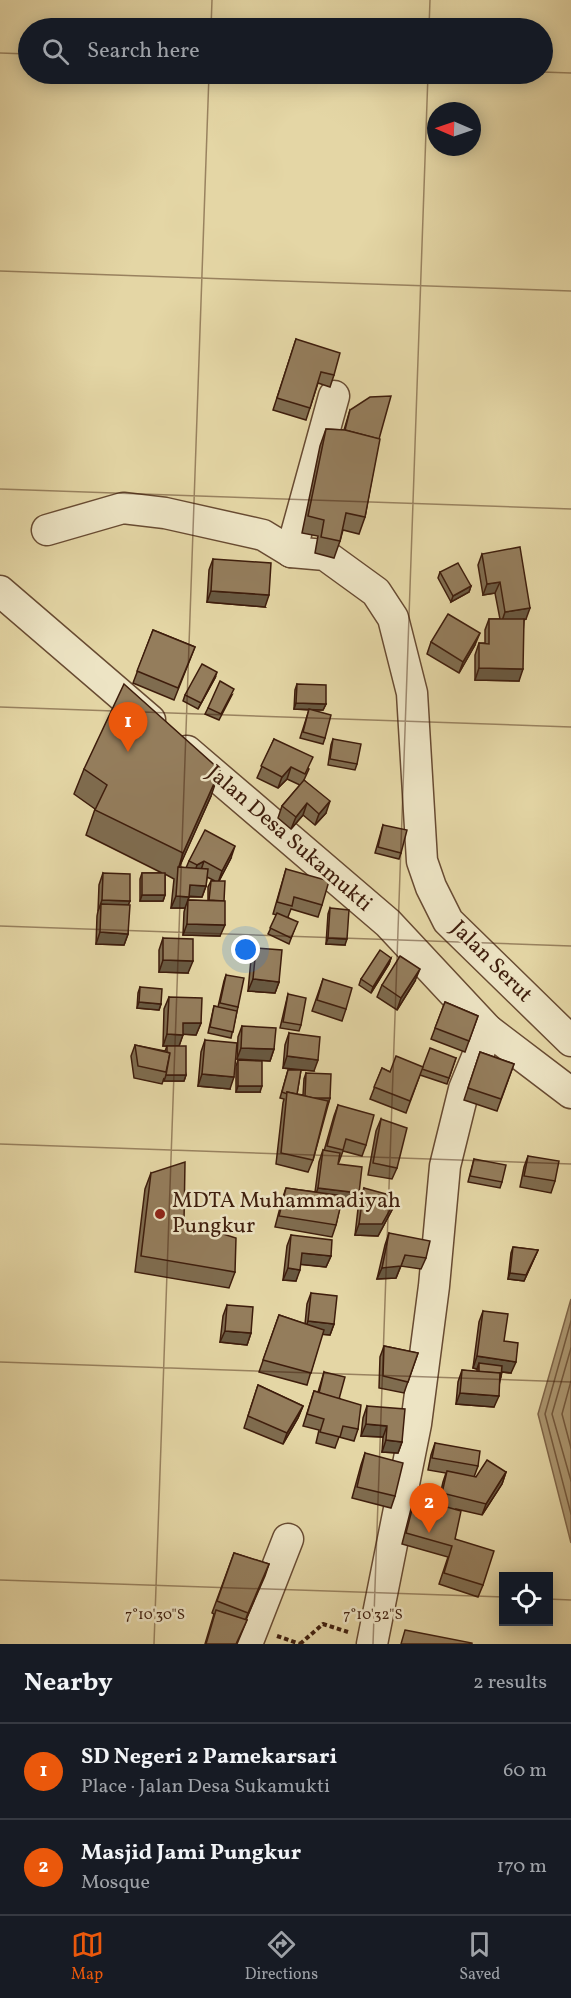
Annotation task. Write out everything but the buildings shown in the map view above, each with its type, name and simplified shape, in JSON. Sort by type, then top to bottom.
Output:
[{"type":"street","points":[[47,530],[123,508],[239,528],[264,535],[291,552],[334,396]]},
{"type":"street","name":"Jalan Serut","points":[[291,552],[325,555],[376,592],[393,618],[412,693],[422,861],[438,903],[453,926],[571,1041]]},
{"type":"street","name":"Jalan Desa Sukamukti","points":[[0,591],[388,923],[488,1030],[571,1093]]},
{"type":"street","points":[[373,1642],[418,1413],[434,1286],[445,1166],[464,1089],[488,1030]]},
{"type":"street","points":[[247,1644],[288,1539]]},
{"type":"path","points":[[300,1644],[322,1624],[373,1642]]},
{"type":"water","points":[[571,1299],[571,1543],[538,1414]]},
{"type":"place","name":"SD Negeri 2 Pamekarsari","points":[[128,752]]},
{"type":"place","name":"MDTA Muhammadiyah Pungkur","points":[[160,1214]]},
{"type":"place","name":"Masjid Jami Pungkur","points":[[429,1533]]}]
